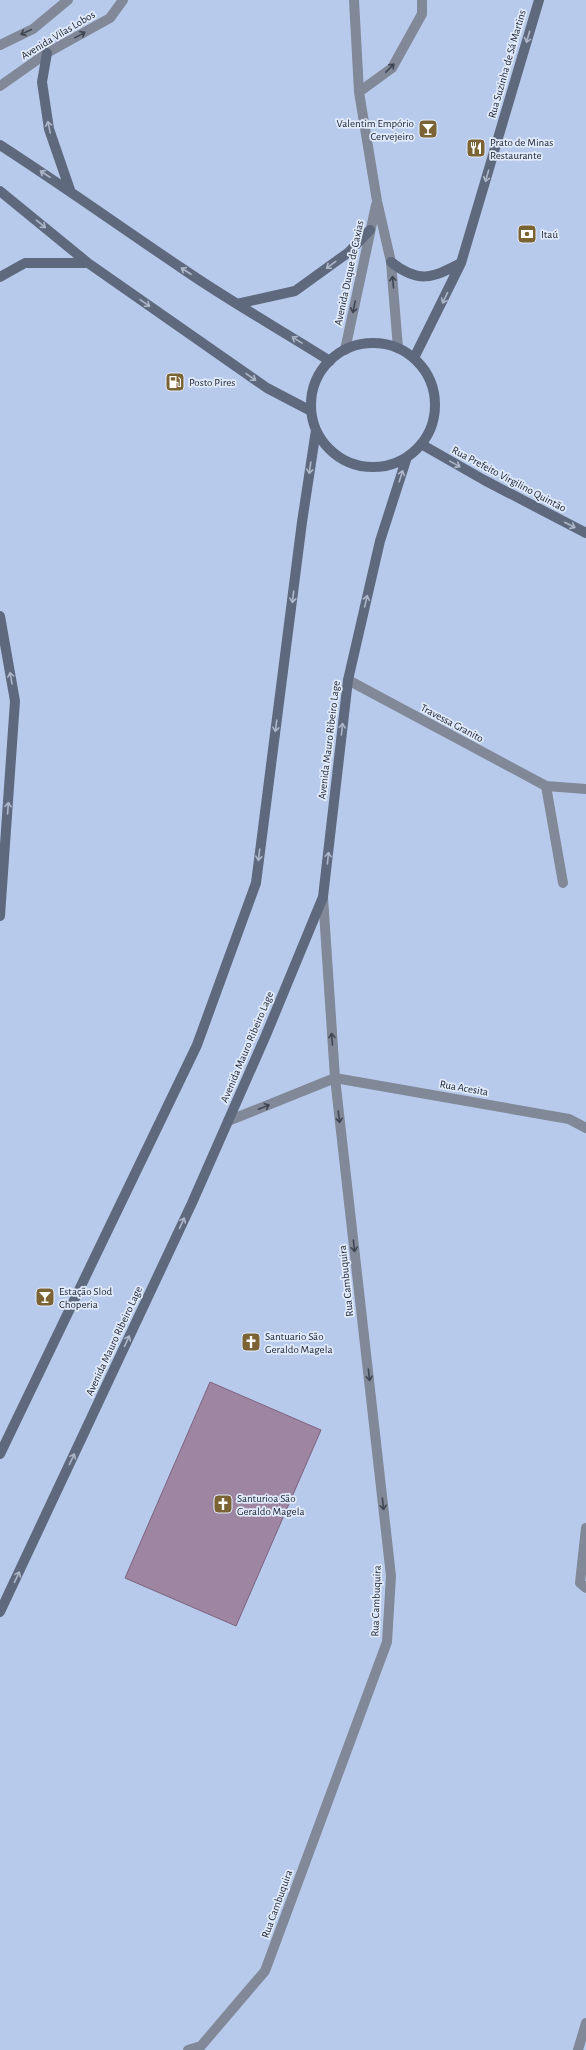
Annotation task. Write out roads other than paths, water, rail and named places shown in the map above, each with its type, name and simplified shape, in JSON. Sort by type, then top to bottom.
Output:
[{"type":"street","name":"Avenida Vilas Lobos","points":[[0,45],[33,29],[68,0]]},
{"type":"street","name":"Avenida Vilas Lobos","points":[[0,86],[47,53],[110,18],[123,0]]},
{"type":"street","name":"Avenida Duque de Caxias","points":[[354,0],[359,92],[377,201],[391,262],[398,348]]},
{"type":"street","points":[[359,92],[392,68],[422,14],[422,0]]},
{"type":"street","name":"Rua Suzinha de Sá Martins","points":[[414,358],[461,263],[539,0]]},
{"type":"street","points":[[47,53],[42,82],[49,130],[70,190]]},
{"type":"street","points":[[0,145],[70,190],[182,269],[330,360]]},
{"type":"street","points":[[0,191],[88,263],[266,388],[311,411]]},
{"type":"street","name":"Avenida Duque de Caxias","points":[[345,350],[377,201]]},
{"type":"street","points":[[237,304],[295,291],[349,252],[370,230]]},
{"type":"street","points":[[391,262],[405,273],[423,278],[437,276],[461,263]]},
{"type":"street","points":[[0,277],[25,263],[88,263]]},
{"type":"street","points":[[381,343],[398,348],[414,358],[426,373],[434,397],[435,409],[431,428],[421,444],[407,457],[388,466],[366,467],[345,461],[328,448],[316,430],[311,411],[313,393],[318,375],[330,360],[345,350],[362,344],[381,343]]},
{"type":"street","points":[[0,1454],[196,1045],[256,883],[302,522],[316,430]]},
{"type":"street","name":"Rua Prefeito Virgilino Quintão","points":[[421,444],[484,480],[586,533]]},
{"type":"street","name":"Avenida Mauro Ribeiro Lage","points":[[0,1612],[192,1203],[266,1035],[323,897],[348,680],[380,541],[407,457]]},
{"type":"street","points":[[0,616],[15,701],[0,916]]},
{"type":"street","name":"Travessa Granito","points":[[348,680],[546,786],[586,790]]},
{"type":"street","points":[[546,786],[563,883]]},
{"type":"street","name":"Rua Cambuquira","points":[[188,2050],[201,2046],[264,1971],[387,1642],[391,1576],[335,1078],[323,897]]},
{"type":"street","points":[[228,1121],[335,1078]]},
{"type":"street","name":"Rua Acesita","points":[[335,1078],[569,1119],[586,1128]]},
{"type":"street","points":[[586,1528],[580,1583],[586,1588]]},
{"type":"street","points":[[578,2050],[586,2023]]},
{"type":"place","name":"Valentim Empório Cervejeiro","points":[[428,129]]},
{"type":"place","name":"Prato de Minas Restaurante","points":[[476,148]]},
{"type":"place","name":"Itaú","points":[[527,234]]},
{"type":"place","name":"Posto Pires","points":[[175,382]]},
{"type":"place","name":"Estação Slod Choperia","points":[[45,1297]]},
{"type":"place","name":"Santuario São Geraldo Magela","points":[[251,1342]]},
{"type":"place","name":"Santurioa São Geraldo Magela","points":[[223,1504]]}]
